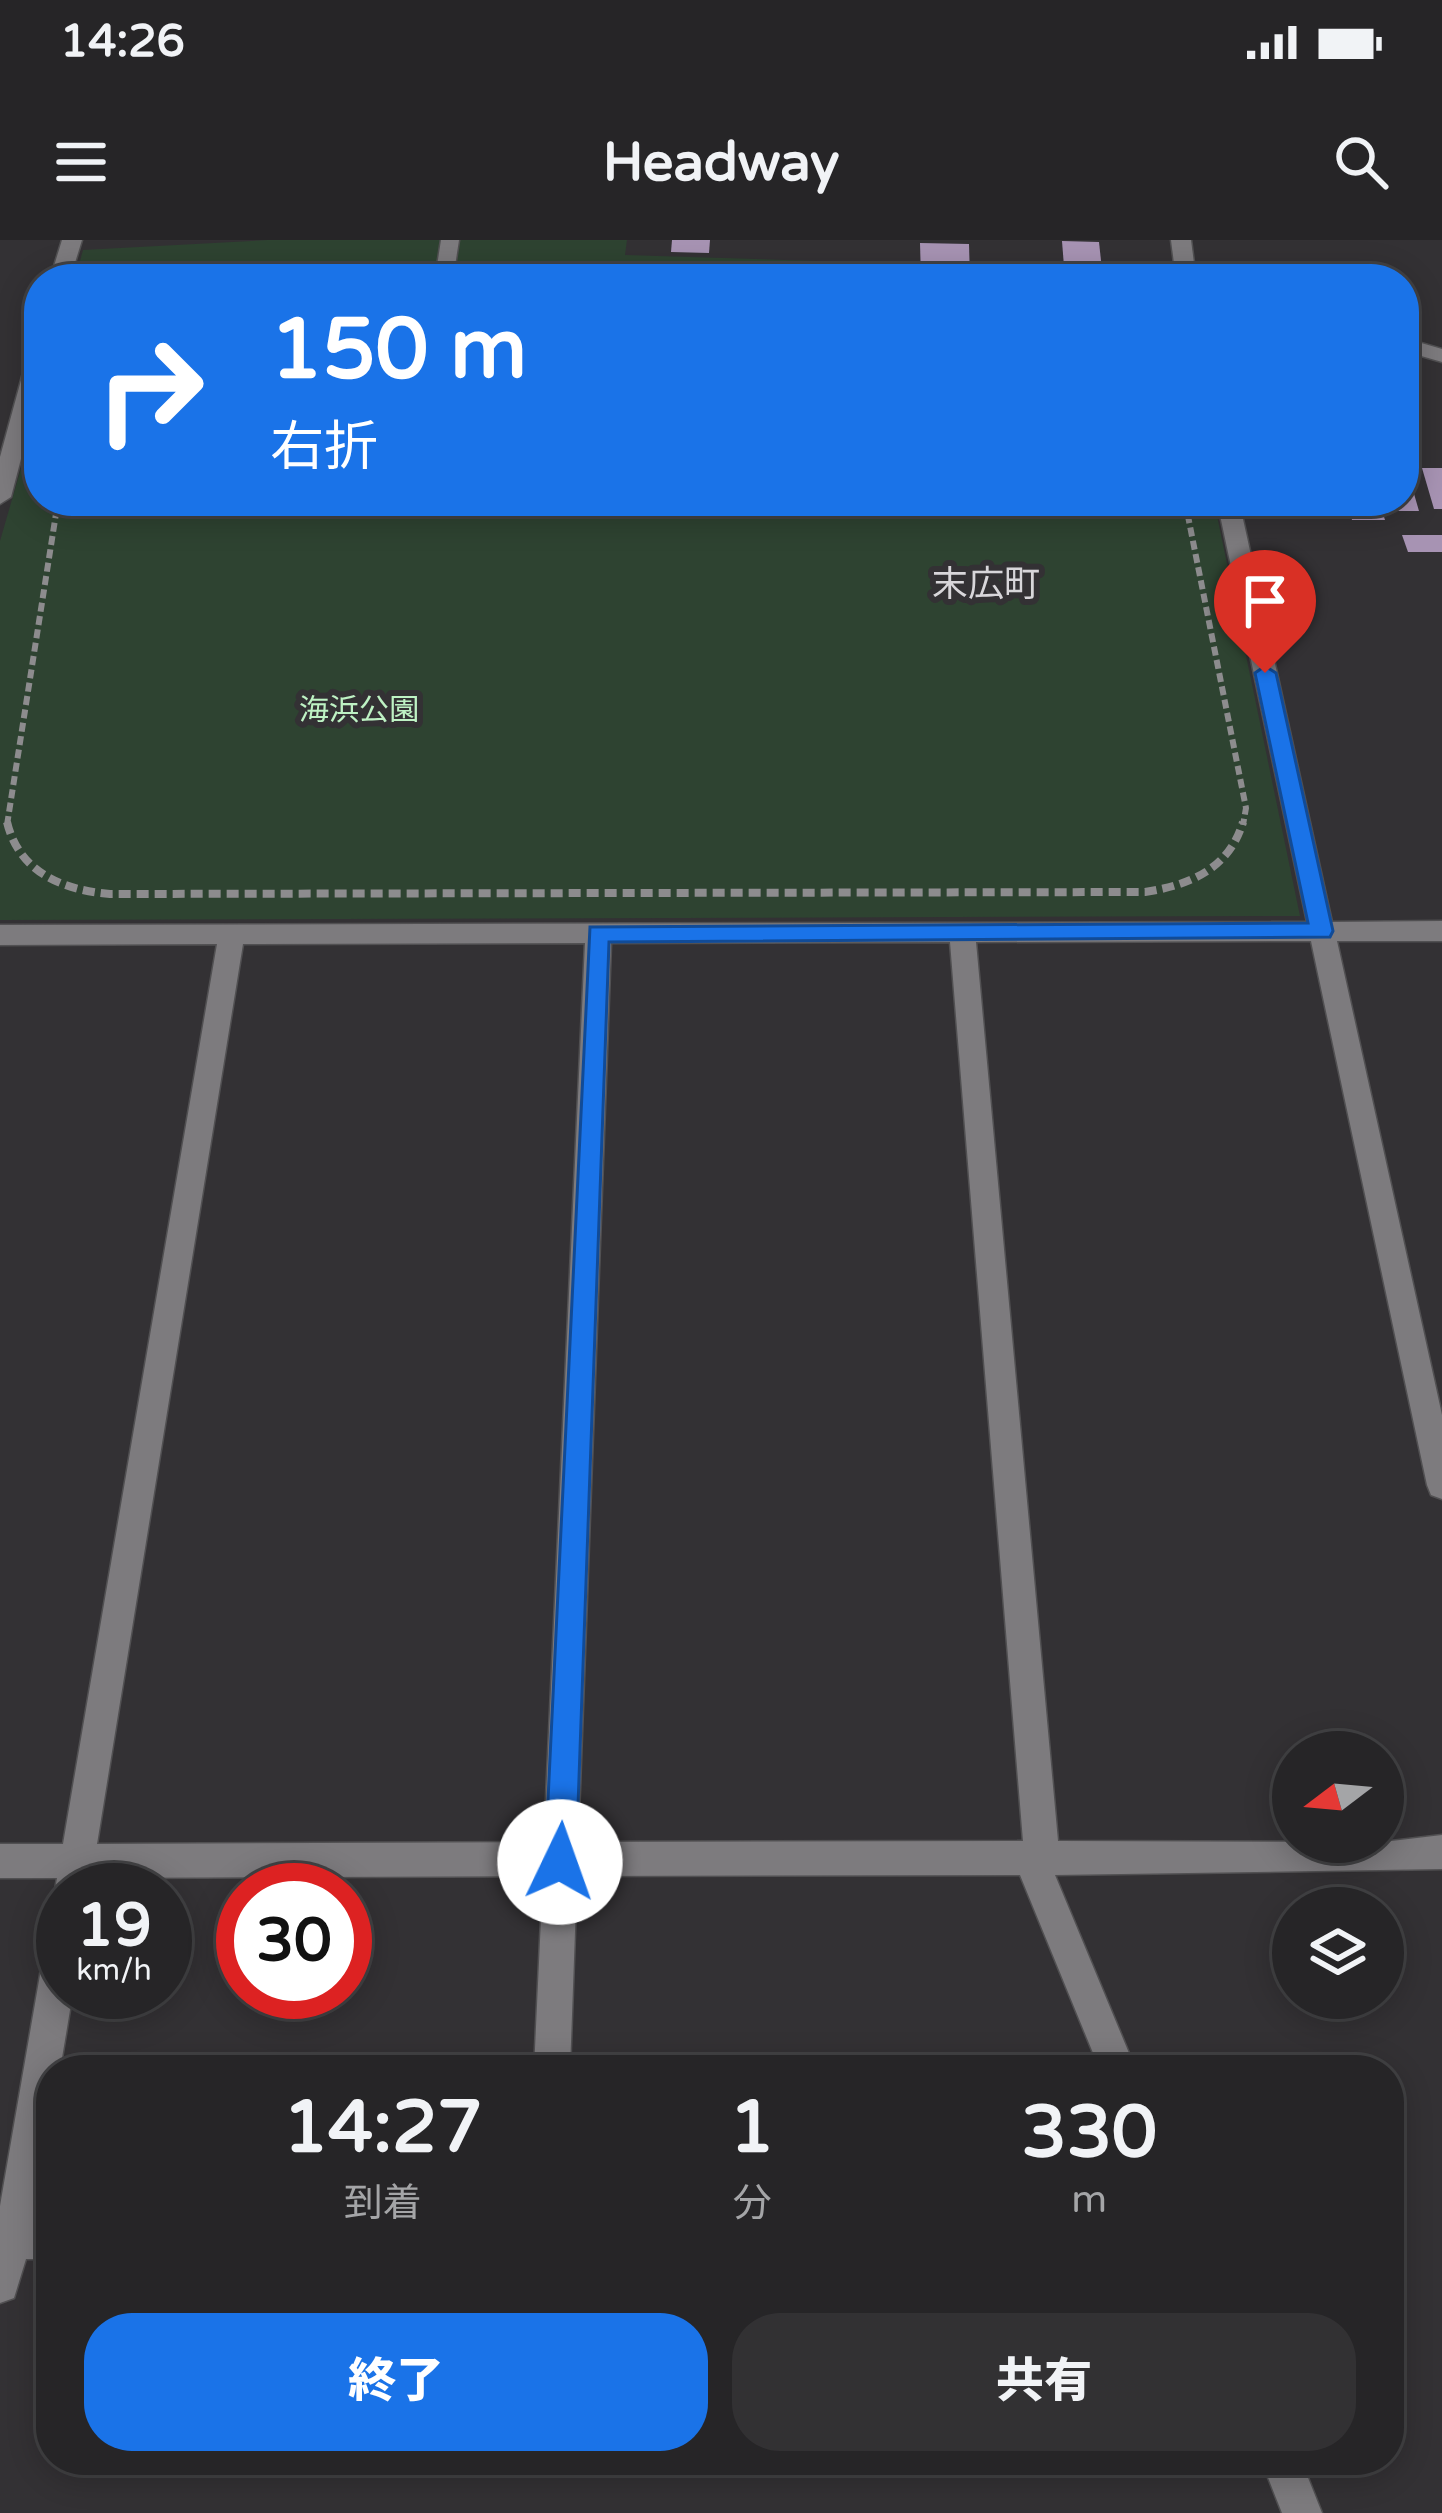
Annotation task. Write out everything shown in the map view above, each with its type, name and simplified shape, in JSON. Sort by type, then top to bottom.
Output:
[{"type":"street","points":[[0,497],[24,407]]},
{"type":"street","points":[[1231,516],[1442,1485]]},
{"type":"street","points":[[0,934],[1442,931]]},
{"type":"street","points":[[962,932],[1036,1857],[1112,2055]]},
{"type":"street","points":[[553,2055],[598,933]]},
{"type":"street","points":[[77,1863],[232,934]]},
{"type":"street","points":[[192,1873],[560,1862],[1442,1852]]},
{"type":"street","points":[[0,1862],[36,1869]]},
{"type":"street","points":[[52,2055],[55,2019]]},
{"type":"street","points":[[0,2284],[32,2240],[36,2202]]},
{"type":"street","points":[[1287,2475],[1302,2513]]},
{"type":"path","points":[[56,516],[7,824],[12,841],[33,868],[67,889],[181,894],[1145,892],[1186,884],[1220,866],[1234,851],[1246,808],[1188,516]]},
{"type":"green space","points":[[268,240],[627,240],[625,255],[911,264],[79,264],[83,250]]},
{"type":"green space","name":"海浜公園","points":[[24,458],[24,516],[1217,516],[1300,916],[0,920],[0,541]]},
{"type":"building","points":[[672,240],[710,240],[709,253],[671,252]]},
{"type":"building","points":[[1062,241],[1099,242],[1101,264],[1064,264]]},
{"type":"building","points":[[920,243],[969,244],[970,264],[921,264]]},
{"type":"building","points":[[1422,468],[1442,468],[1442,509],[1434,509]]},
{"type":"building","points":[[1351,516],[1384,516],[1385,520],[1352,520]]},
{"type":"building","points":[[1402,535],[1442,535],[1442,552],[1408,552]]},
{"type":"district","name":"末広町","points":[[986,584]]},
{"type":"route","points":[[560,1862],[598,933],[1321,931],[1265,673]]}]
